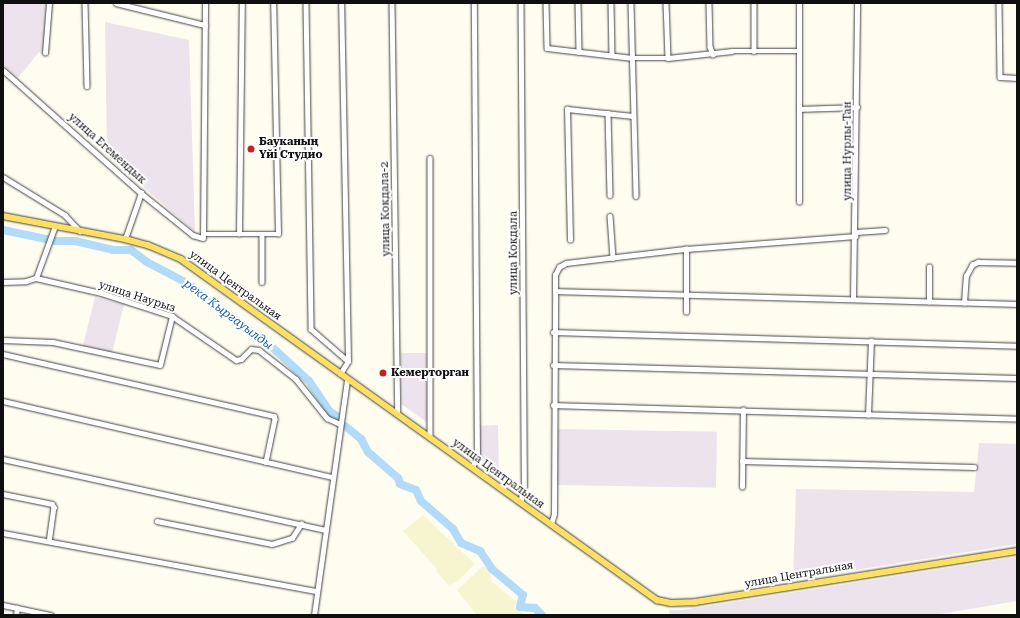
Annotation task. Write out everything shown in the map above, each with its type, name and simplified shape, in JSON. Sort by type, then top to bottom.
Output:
[{"type":"main road","name":"улица Центральная","points":[[3,216],[125,239],[148,245],[181,259],[347,380],[398,414],[643,592],[657,600],[671,603],[719,599],[1017,551]]},
{"type":"street","points":[[45,53],[49,3]]},
{"type":"street","points":[[85,3],[87,86]]},
{"type":"street","points":[[116,3],[205,24]]},
{"type":"street","points":[[205,3],[203,236],[278,234],[273,3]]},
{"type":"street","points":[[239,234],[242,3]]},
{"type":"street","points":[[306,3],[312,329],[348,361]]},
{"type":"street","points":[[340,374],[348,361],[341,3]]},
{"type":"street","name":"улица Кокдала-2","points":[[392,3],[398,414]]},
{"type":"street","points":[[472,467],[477,458],[474,3]]},
{"type":"street","name":"улица Кокдала","points":[[521,3],[524,486],[521,502]]},
{"type":"street","points":[[546,3],[547,48],[632,58],[668,58],[754,51],[800,51]]},
{"type":"street","points":[[578,3],[579,52]]},
{"type":"street","points":[[611,3],[612,55]]},
{"type":"street","points":[[631,3],[636,196]]},
{"type":"street","points":[[666,3],[668,58]]},
{"type":"street","points":[[709,3],[710,47],[713,54]]},
{"type":"street","points":[[754,3],[754,51]]},
{"type":"street","points":[[799,3],[799,202]]},
{"type":"street","name":"улица Нурлы-Тан","points":[[853,298],[856,234],[857,3]]},
{"type":"street","points":[[999,3],[1000,77],[1017,78]]},
{"type":"street","name":"улица Егемендык","points":[[3,70],[141,192],[193,234],[203,236]]},
{"type":"street","points":[[800,109],[857,107]]},
{"type":"street","points":[[570,240],[567,109],[633,116]]},
{"type":"street","points":[[608,113],[610,195]]},
{"type":"street","points":[[430,158],[430,437]]},
{"type":"street","points":[[3,177],[65,215],[80,231]]},
{"type":"street","points":[[125,239],[141,192]]},
{"type":"street","points":[[610,216],[613,258]]},
{"type":"street","points":[[36,278],[55,226]]},
{"type":"street","points":[[551,524],[554,510],[553,332],[555,275],[558,267],[566,263],[686,249],[856,234],[885,230]]},
{"type":"street","points":[[262,234],[262,282]]},
{"type":"street","points":[[686,249],[686,312]]},
{"type":"street","points":[[964,303],[966,276],[972,265],[978,262],[1017,263]]},
{"type":"street","points":[[929,267],[929,302]]},
{"type":"street","name":"улица Наурыз","points":[[3,282],[36,278],[101,293],[172,316],[236,360],[241,359],[251,349],[260,350],[296,379],[327,418],[340,424]]},
{"type":"street","points":[[555,291],[686,293],[1017,304]]},
{"type":"street","points":[[3,340],[53,342],[160,365],[172,316]]},
{"type":"street","points":[[553,332],[1017,346]]},
{"type":"street","points":[[868,415],[872,341]]},
{"type":"street","points":[[3,354],[274,416],[275,419],[266,462]]},
{"type":"street","points":[[553,365],[1017,378]]},
{"type":"street","points":[[314,615],[347,380]]},
{"type":"street","points":[[3,401],[333,477]]},
{"type":"street","points":[[554,405],[1017,419]]},
{"type":"street","points":[[742,487],[743,410]]},
{"type":"street","points":[[3,459],[326,530]]},
{"type":"street","points":[[742,461],[974,467]]},
{"type":"street","points":[[3,494],[52,504],[54,508],[49,541]]},
{"type":"street","points":[[157,521],[272,544],[292,538],[301,524]]},
{"type":"street","points":[[3,533],[317,591]]},
{"type":"street","points":[[3,605],[51,615]]},
{"type":"street","points":[[16,615],[17,608]]},
{"type":"shaded area","points":[[3,3],[46,3],[43,55],[39,52],[18,78],[3,65]]},
{"type":"shaded area","points":[[105,22],[189,40],[195,232],[107,155]]},
{"type":"shaded area","points":[[95,297],[124,304],[112,354],[83,346]]},
{"type":"shaded area","points":[[401,353],[427,353],[428,423],[401,404]]},
{"type":"shaded area","points":[[498,425],[499,473],[496,477],[479,464],[479,426]]},
{"type":"shaded area","points":[[558,429],[717,432],[716,488],[557,485]]},
{"type":"shaded area","points":[[979,443],[1017,444],[1017,544],[793,580],[796,489],[974,492]]},
{"type":"shaded area","points":[[1017,557],[1017,601],[935,615],[670,615],[669,610],[683,610]]},
{"type":"green space","points":[[423,515],[475,564],[458,581],[449,585],[436,572],[437,569],[403,531]]},
{"type":"green space","points":[[483,566],[490,570],[492,582],[517,602],[515,606],[524,615],[477,615],[457,590]]},
{"type":"waterway","name":"река Кыргауылды","points":[[3,230],[55,241],[75,241],[113,250],[131,250],[147,262],[187,283],[272,347],[309,381],[329,411],[338,417]]},
{"type":"waterway","name":"река Кыргауылды","points":[[345,426],[361,439],[368,452],[398,478],[400,484],[416,490],[421,501],[453,529],[461,543],[480,551],[492,569],[523,595],[520,607],[535,608],[542,615]]},
{"type":"place","name":"Бауканың Үйі Студио","points":[[251,149]]},
{"type":"place","name":"Кемерторган","points":[[383,373]]}]
